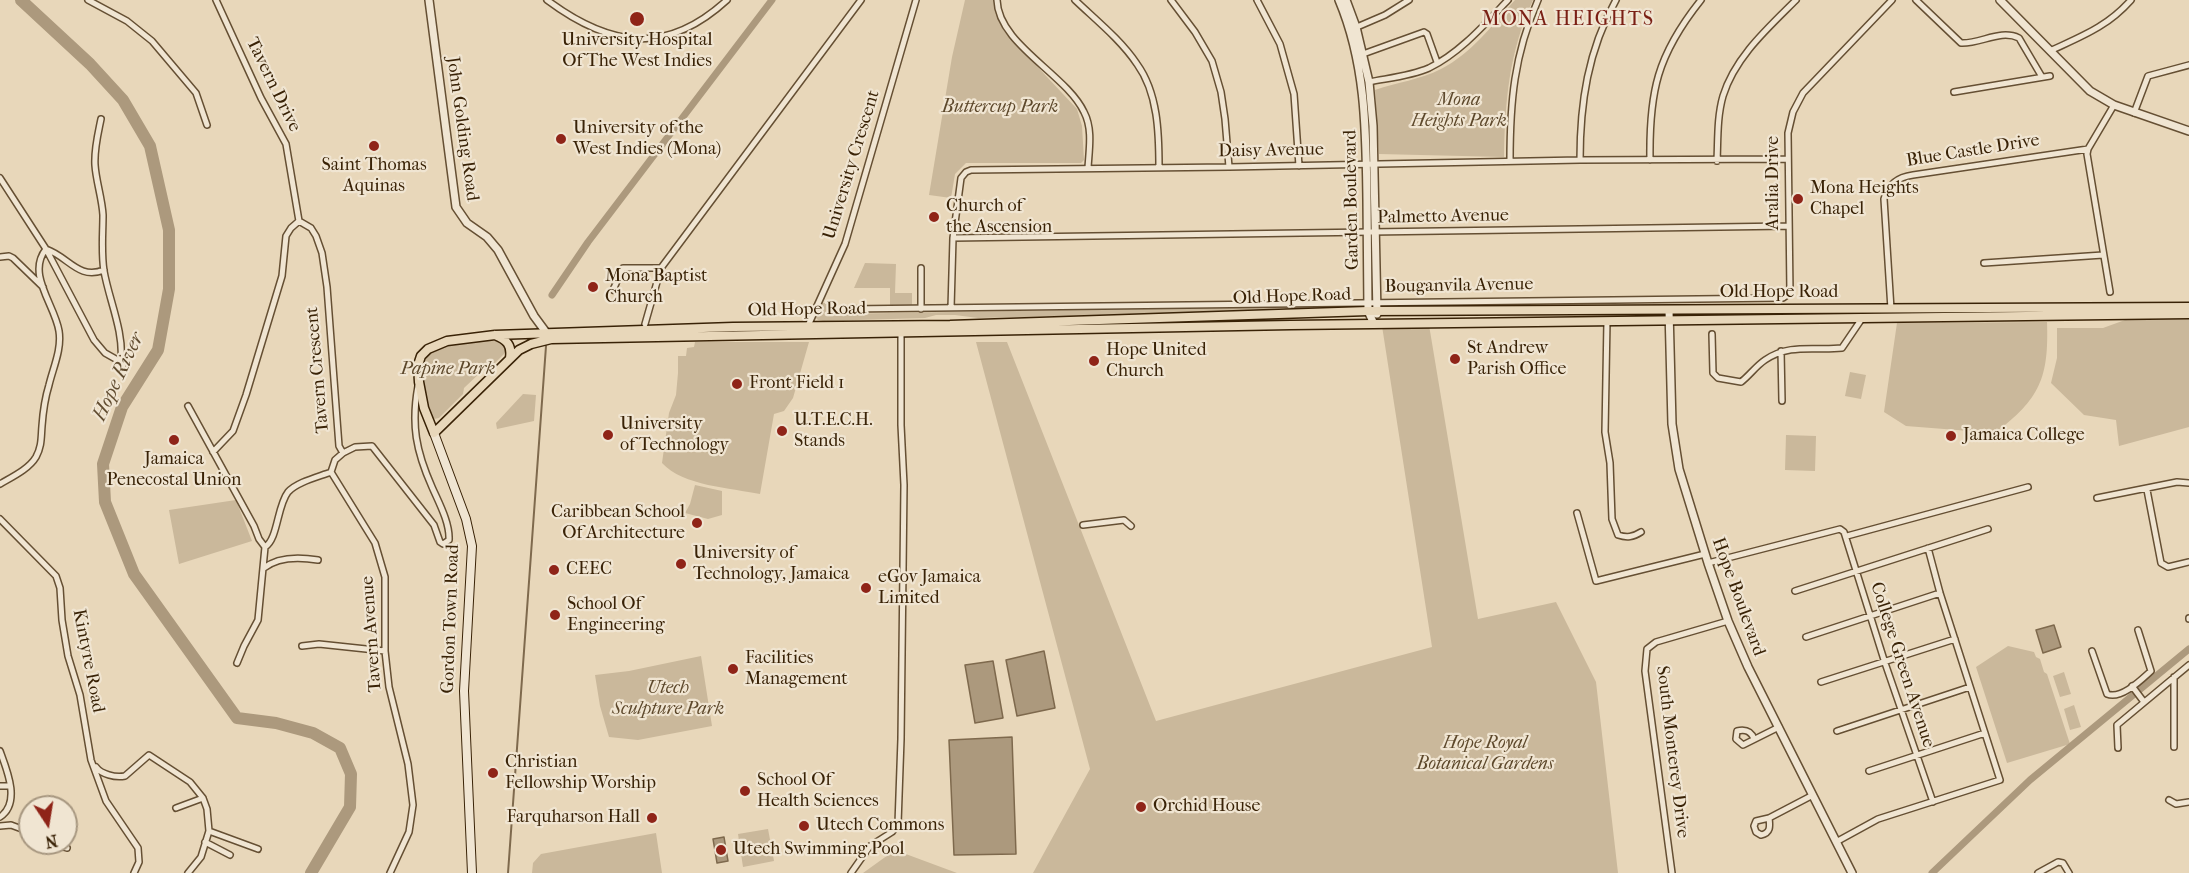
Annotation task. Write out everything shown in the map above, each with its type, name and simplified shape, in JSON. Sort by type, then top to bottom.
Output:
[{"type":"main road","name":"Old Hope Road","points":[[418,378],[421,356],[438,344],[462,338],[495,335],[806,335],[950,325],[1368,307],[2189,314]]},
{"type":"main road","name":"Old Hope Road","points":[[434,433],[510,358],[548,336],[808,326],[901,329],[1607,321],[1863,317],[1891,313],[2189,307]]},
{"type":"main road","points":[[495,335],[508,343],[512,350],[510,358]]},
{"type":"main road","name":"Gordon Town Road","points":[[418,378],[424,408],[466,519],[472,546],[464,691],[472,873]]},
{"type":"street","points":[[88,0],[127,21],[152,41],[196,93],[207,124]]},
{"type":"street","name":"Tavern Drive","points":[[216,0],[261,98],[286,144],[299,221]]},
{"type":"street","name":"John Golding Road","points":[[429,0],[456,207],[467,223],[487,237],[498,250],[534,316],[548,336]]},
{"type":"street","points":[[547,0],[563,12],[601,32],[621,38],[635,38],[667,35],[688,28],[710,15],[727,0]]},
{"type":"street","points":[[645,324],[661,268],[861,0]]},
{"type":"street","name":"University Crescent","points":[[806,335],[845,244],[916,0]]},
{"type":"street","points":[[997,0],[999,16],[1008,31],[1066,89],[1084,112],[1089,126],[1088,168]]},
{"type":"street","points":[[1075,0],[1111,35],[1137,64],[1141,72],[1155,108],[1159,168]]},
{"type":"street","points":[[1171,0],[1195,32],[1212,61],[1221,92],[1228,167]]},
{"type":"street","points":[[1257,0],[1280,44],[1294,94],[1299,166]]},
{"type":"street","name":"Garden Boulevard","points":[[1339,0],[1364,54],[1370,82],[1371,233],[1368,307],[1374,324]]},
{"type":"street","name":"Garden Boulevard","points":[[1346,0],[1362,84],[1370,164]]},
{"type":"street","points":[[1353,28],[1385,15],[1409,0]]},
{"type":"street","points":[[1370,82],[1429,68],[1456,49],[1508,0]]},
{"type":"street","points":[[1510,161],[1510,109],[1514,77],[1521,48],[1538,0]]},
{"type":"street","points":[[1580,160],[1581,110],[1592,56],[1616,0]]},
{"type":"street","points":[[1650,160],[1650,122],[1657,76],[1670,46],[1701,0]]},
{"type":"street","points":[[1717,160],[1719,117],[1723,96],[1730,79],[1739,63],[1764,33],[1796,0]]},
{"type":"street","name":"Aralia Drive","points":[[1788,296],[1790,293],[1788,159],[1790,121],[1803,93],[1891,0]]},
{"type":"street","points":[[1916,0],[1961,43],[1968,44],[1994,36],[2019,38],[2042,77]]},
{"type":"street","points":[[2000,0],[2090,91],[2134,113],[2189,131]]},
{"type":"street","points":[[2050,51],[2104,25],[2117,16],[2131,0]]},
{"type":"street","points":[[1364,54],[1424,32],[1427,34],[1437,62]]},
{"type":"street","points":[[2134,113],[2148,76],[2189,65]]},
{"type":"street","points":[[1954,92],[2050,76]]},
{"type":"street","points":[[2110,292],[2088,149],[2115,105]]},
{"type":"street","points":[[0,178],[46,249],[94,340],[105,353],[122,364],[117,321],[104,270],[102,214],[95,166],[101,119]]},
{"type":"street","name":"Blue Castle Drive","points":[[1891,313],[1884,199],[1892,183],[1904,176],[2088,149]]},
{"type":"street","name":"Daisy Avenue","points":[[951,309],[953,238],[961,178],[966,172],[975,170],[1580,160],[1788,159]]},
{"type":"street","points":[[213,452],[233,431],[282,276],[286,236],[299,221]]},
{"type":"street","name":"Tavern Crescent","points":[[299,221],[311,228],[322,253],[327,287],[339,446],[343,453],[355,447],[372,446],[434,525],[440,542],[447,543],[450,538],[448,527],[425,469],[414,429],[418,378]]},
{"type":"street","name":"Palmetto Avenue","points":[[953,238],[1789,226]]},
{"type":"street","name":"Garden Boulevard","points":[[1371,233],[1378,307],[1374,324]]},
{"type":"street","points":[[46,249],[58,254],[80,272],[96,273],[104,270]]},
{"type":"street","points":[[0,484],[24,469],[36,458],[42,444],[44,409],[57,355],[59,332],[43,288],[39,264],[46,249]]},
{"type":"street","points":[[1984,263],[2103,255]]},
{"type":"street","points":[[0,257],[13,258],[43,288]]},
{"type":"street","points":[[613,290],[623,268],[661,268]]},
{"type":"street","points":[[921,268],[921,309]]},
{"type":"street","name":"Bouganvila Avenue","points":[[1378,307],[1783,298],[1788,296]]},
{"type":"street","name":"Bouganvila Avenue","points":[[848,309],[1368,307]]},
{"type":"street","name":"Hope Boulevard","points":[[1669,310],[1672,424],[1679,469],[1705,554],[1728,621],[1748,667],[1852,873]]},
{"type":"street","points":[[1713,334],[1713,373],[1718,378],[1741,382],[1762,361],[1780,351],[1793,348],[1842,348],[1863,317]]},
{"type":"street","points":[[1607,321],[1605,432],[1610,463],[1612,519],[1618,535],[1635,536],[1641,532]]},
{"type":"street","points":[[851,873],[870,846],[892,832],[898,824],[902,739],[904,508],[901,329]]},
{"type":"street","points":[[1780,351],[1782,401]]},
{"type":"street","points":[[188,406],[265,547],[258,620],[237,663]]},
{"type":"street","points":[[265,547],[272,539],[281,505],[289,491],[331,472],[331,466],[343,453]]},
{"type":"street","name":"Tavern Avenue","points":[[331,472],[375,543],[385,577],[385,651],[389,687],[408,764],[413,805],[409,832],[390,873]]},
{"type":"street","points":[[2097,498],[2147,490],[2151,487],[2177,482],[2189,483]]},
{"type":"street","points":[[1708,563],[1840,529],[1847,536],[2028,488]]},
{"type":"street","points":[[2147,490],[2161,563],[2164,566],[2189,562]]},
{"type":"street","points":[[1577,513],[1596,581],[1705,554]]},
{"type":"street","name":"Kintyre Road","points":[[0,519],[50,569],[58,582],[68,657],[80,695],[91,760],[106,801],[138,848],[139,862],[134,873]]},
{"type":"street","points":[[1083,525],[1124,520],[1131,526]]},
{"type":"street","points":[[1795,591],[1988,529]]},
{"type":"street","name":"College Green Avenue","points":[[1847,536],[1855,571],[1933,802]]},
{"type":"street","points":[[1836,842],[1878,819],[2000,780],[1940,593],[1928,548]]},
{"type":"street","points":[[264,568],[271,563],[301,557],[318,560]]},
{"type":"street","points":[[1806,637],[1940,593]]},
{"type":"street","name":"South Monterey Drive","points":[[1672,873],[1645,670],[1647,649],[1656,642],[1728,621]]},
{"type":"street","points":[[2092,651],[2107,694],[2117,695],[2151,671],[2138,630]]},
{"type":"street","points":[[1821,682],[1955,639]]},
{"type":"street","points":[[302,646],[319,644],[385,651]]},
{"type":"street","points":[[2118,748],[2117,725],[2189,664]]},
{"type":"street","points":[[2174,677],[2174,747]]},
{"type":"street","points":[[2132,686],[2144,702]]},
{"type":"street","points":[[1837,730],[1902,711],[1970,687]]},
{"type":"street","points":[[1754,739],[1779,727]]},
{"type":"street","points":[[1869,771],[1985,733]]},
{"type":"street","points":[[0,751],[10,786],[10,805],[0,817]]},
{"type":"street","points":[[91,760],[98,770],[120,777],[125,776],[147,756],[152,756],[190,782],[203,798],[207,809],[209,831],[201,857],[188,873]]},
{"type":"street","points":[[0,786],[10,786]]},
{"type":"street","points":[[1768,818],[1813,795]]},
{"type":"street","points":[[176,808],[203,798]]},
{"type":"street","points":[[2169,800],[2176,804],[2189,802]]},
{"type":"street","points":[[0,826],[10,825],[18,828]]},
{"type":"street","points":[[209,831],[258,849]]},
{"type":"street","points":[[205,842],[230,855]]},
{"type":"street","points":[[2038,873],[2058,862],[2063,864],[2069,873]]},
{"type":"green space","name":"Buttercup Park","points":[[965,0],[994,0],[999,22],[1005,32],[1077,109],[1082,126],[1084,160],[1081,163],[966,163],[955,174],[951,198],[929,195],[952,57]]},
{"type":"green space","name":"Mona Heights Park","points":[[1515,0],[1533,0],[1518,39],[1510,77],[1504,157],[1379,154],[1375,90],[1425,76],[1452,63],[1481,38]]},
{"type":"green space","points":[[865,263],[896,264],[895,293],[912,293],[912,306],[890,306],[890,288],[854,288]]},
{"type":"green space","points":[[821,302],[831,305],[833,314],[1362,305],[1361,309],[1300,311],[1284,308],[1256,312],[978,318],[936,315],[925,318],[823,321],[815,317]]},
{"type":"green space","points":[[2189,319],[2189,427],[2119,446],[2116,420],[2084,415],[2051,383],[2057,358],[2057,328],[2103,328],[2125,320]]},
{"type":"green space","points":[[2047,322],[2046,358],[2039,386],[2022,409],[1995,433],[1906,426],[1884,412],[1897,323]]},
{"type":"green space","name":"Hope Royal Botanical Gardens","points":[[1429,325],[1478,619],[1556,602],[1596,682],[1618,873],[1033,873],[1090,769],[976,342],[1007,342],[1156,721],[1432,647],[1382,326]]},
{"type":"green space","name":"Papine Park","points":[[502,341],[507,351],[488,370],[482,371],[464,388],[463,394],[439,418],[434,419],[428,415],[422,373],[425,361],[432,352],[453,343]]},
{"type":"green space","points":[[695,342],[809,342],[793,398],[784,411],[774,414],[760,494],[722,488],[682,477],[662,463],[669,413],[676,395],[678,356],[686,356],[687,348],[694,347]]},
{"type":"green space","points":[[1850,372],[1866,375],[1861,399],[1845,396]]},
{"type":"green space","points":[[523,394],[536,395],[534,421],[497,429],[496,423]]},
{"type":"green space","points":[[1786,435],[1816,436],[1815,471],[1785,470]]},
{"type":"green space","points":[[695,485],[722,491],[722,515],[708,519],[685,513]]},
{"type":"green space","points":[[236,500],[252,541],[179,564],[169,510]]},
{"type":"green space","points":[[2008,646],[2034,652],[2040,659],[2070,744],[2007,763],[1976,667]]},
{"type":"green space","name":"Utech Sculpture Park","points":[[701,656],[712,726],[638,740],[609,737],[600,706],[595,675],[629,671]]},
{"type":"green space","points":[[2064,672],[2071,694],[2060,697],[2053,676]]},
{"type":"green space","points":[[2074,705],[2081,727],[2070,730],[2064,709]]},
{"type":"green space","points":[[768,829],[774,861],[743,867],[738,834]]},
{"type":"green space","points":[[656,833],[662,873],[532,873],[533,863],[541,854]]},
{"type":"green space","points":[[895,850],[957,873],[863,873]]},
{"type":"shaded area","points":[[2054,625],[2061,647],[2043,653],[2036,630]]},
{"type":"shaded area","points":[[1044,651],[1055,708],[1017,716],[1006,660]]},
{"type":"shaded area","points":[[993,661],[1003,718],[975,723],[965,665]]},
{"type":"shaded area","points":[[1012,737],[1016,854],[954,855],[949,740]]},
{"type":"shaded area","name":"Utech Swimming Pool","points":[[724,837],[728,861],[717,863],[713,839]]},
{"type":"waterway","name":"Hope River","points":[[21,0],[90,64],[123,100],[150,146],[169,230],[169,289],[158,350],[122,407],[103,464],[105,502],[134,574],[237,718],[276,723],[313,733],[340,748],[351,774],[350,807],[311,873]]},
{"type":"waterway","points":[[552,295],[588,242],[772,0]]},
{"type":"waterway","points":[[508,873],[546,346]]},
{"type":"waterway","points":[[1932,873],[2030,780],[2189,649]]},
{"type":"place","name":"University Hospital Of The West Indies","points":[[637,19]]},
{"type":"place","name":"University of the West Indies (Mona)","points":[[561,139]]},
{"type":"place","name":"Saint Thomas Aquinas","points":[[374,146]]},
{"type":"place","name":"Mona Heights Chapel","points":[[1798,199]]},
{"type":"place","name":"Church of the Ascension","points":[[934,217]]},
{"type":"place","name":"Mona Baptist Church","points":[[593,287]]},
{"type":"place","name":"St Andrew Parish Office","points":[[1455,359]]},
{"type":"place","name":"Hope United Church","points":[[1094,361]]},
{"type":"place","name":"Front Field 1","points":[[737,384]]},
{"type":"place","name":"U.T.E.C.H. Stands","points":[[782,431]]},
{"type":"place","name":"University of Technology","points":[[608,435]]},
{"type":"place","name":"Jamaica College","points":[[1951,436]]},
{"type":"place","name":"Jamaica Penecostal Union","points":[[174,440]]},
{"type":"place","name":"Caribbean School Of Architecture","points":[[697,523]]},
{"type":"place","name":"University of Technology, Jamaica","points":[[681,564]]},
{"type":"place","name":"CEEC","points":[[554,570]]},
{"type":"place","name":"eGov Jamaica Limited","points":[[866,588]]},
{"type":"place","name":"School Of Engineering","points":[[555,615]]},
{"type":"place","name":"Facilities Management","points":[[733,669]]},
{"type":"place","name":"Christian Fellowship Worship","points":[[493,773]]},
{"type":"place","name":"School Of Health Sciences","points":[[745,791]]},
{"type":"place","name":"Orchid House","points":[[1141,807]]},
{"type":"place","name":"Farquharson Hall","points":[[652,818]]},
{"type":"place","name":"Utech Commons","points":[[804,826]]},
{"type":"place","name":"Utech Swimming Pool","points":[[721,850]]},
{"type":"district","name":"MONA HEIGHTS","points":[[1568,20]]}]
